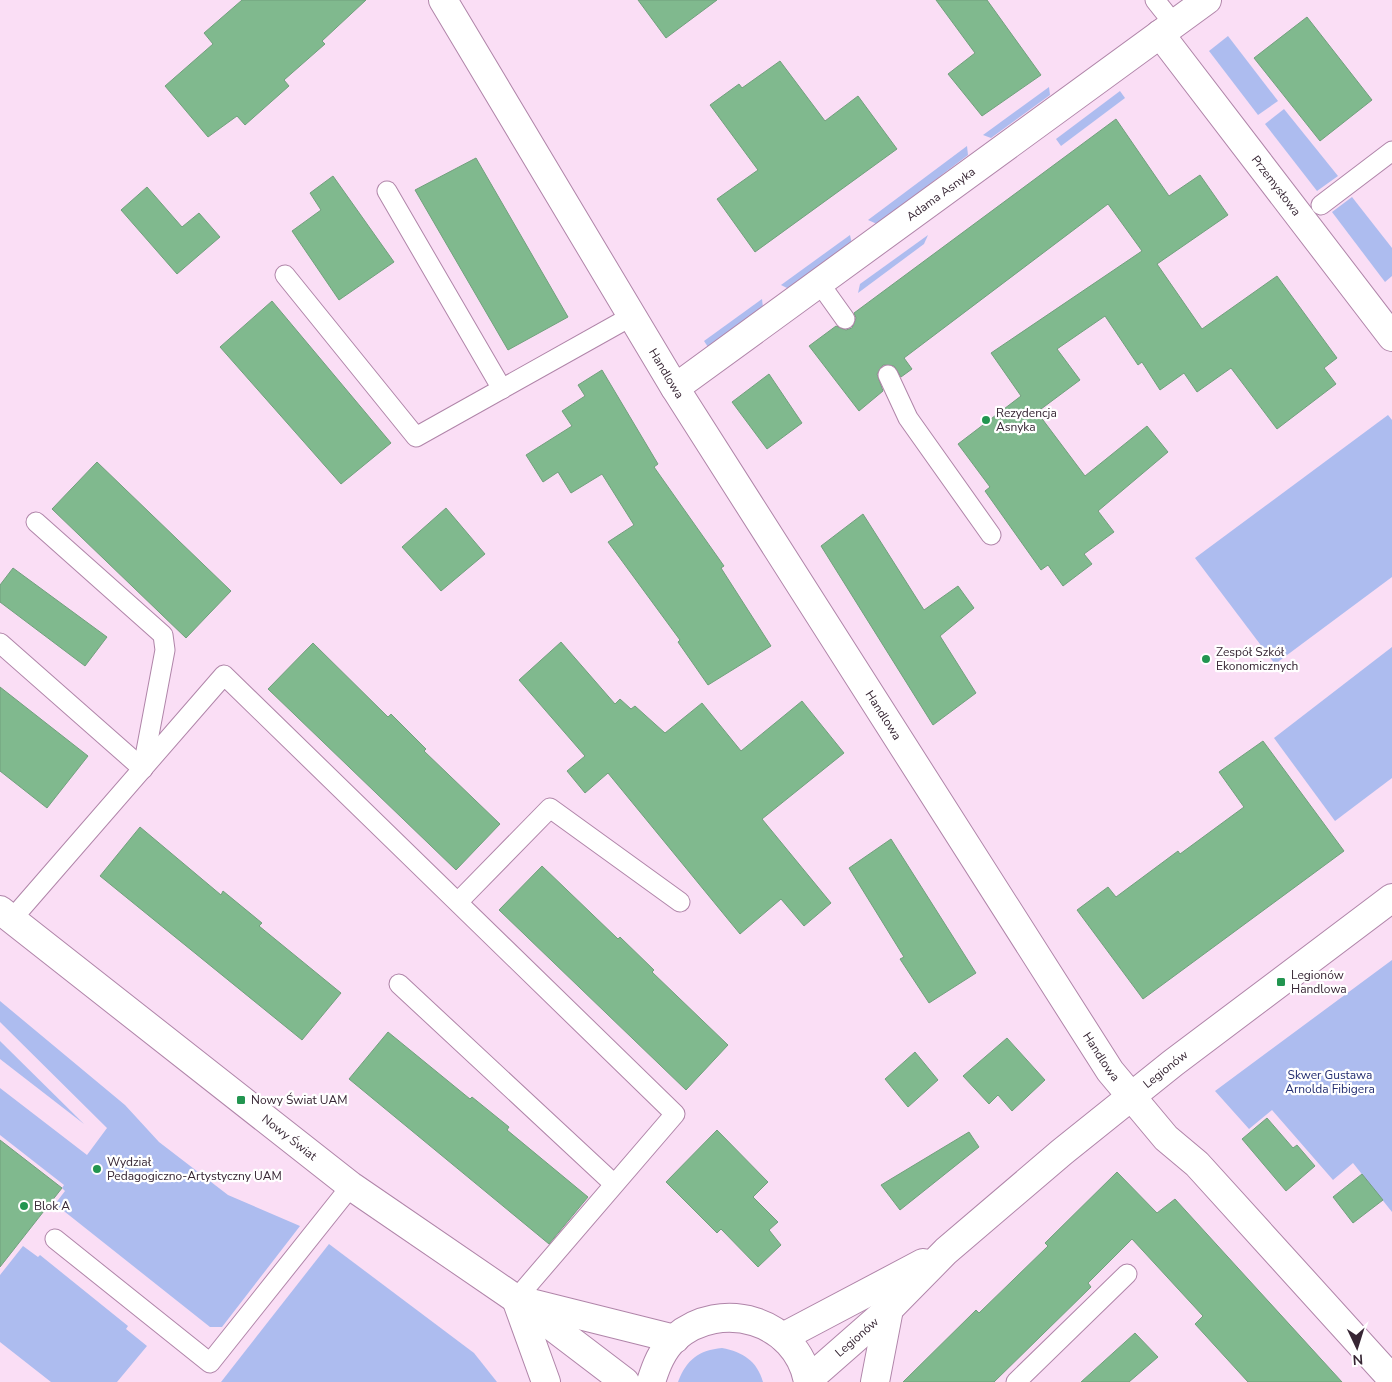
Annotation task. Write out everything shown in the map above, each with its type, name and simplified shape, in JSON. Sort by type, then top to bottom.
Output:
[{"type":"street","name":"Handlowa","points":[[443,0],[675,388],[1086,1035],[1130,1097],[1166,1138],[1197,1164],[1392,1379]]},
{"type":"street","name":"Adama Asnyka","points":[[675,388],[1207,0]]},
{"type":"street","name":"Przemysłowa","points":[[1167,29],[1392,337]]},
{"type":"street","name":"Legionów","points":[[808,1381],[889,1309],[946,1251],[1130,1097],[1392,898]]},
{"type":"street","name":"Nowy Świat","points":[[6,914],[351,1186],[516,1299],[625,1382]]},
{"type":"street","name":"Legionów","points":[[783,1337],[946,1251]]},
{"type":"street","name":"Nowy Świat","points":[[516,1299],[675,1339]]},
{"type":"street","points":[[516,1299],[546,1382]]},
{"type":"street","points":[[874,1382],[889,1309]]},
{"type":"street","points":[[652,1382],[664,1352],[675,1339],[691,1327],[709,1319],[729,1317],[748,1319],[767,1326],[783,1337],[794,1349],[803,1364],[808,1381]]},
{"type":"lane","points":[[1156,0],[1167,29]]},
{"type":"lane","points":[[1322,205],[1392,151]]},
{"type":"lane","points":[[387,191],[502,389]]},
{"type":"lane","points":[[285,275],[416,437],[632,316]]},
{"type":"lane","points":[[820,284],[846,319]]},
{"type":"lane","points":[[888,375],[908,418],[990,535]]},
{"type":"lane","points":[[36,522],[163,635],[165,650],[143,769]]},
{"type":"lane","points":[[0,643],[143,769]]},
{"type":"lane","points":[[6,914],[143,769],[224,675],[675,1114],[516,1299]]},
{"type":"lane","points":[[458,902],[550,808],[680,902]]},
{"type":"lane","points":[[399,984],[614,1184]]},
{"type":"lane","points":[[55,1239],[210,1363],[351,1186]]},
{"type":"lane","points":[[1016,1382],[1127,1274]]},
{"type":"green space","points":[[1228,36],[1278,101],[1258,115],[1209,51]]},
{"type":"green space","points":[[1049,87],[1050,95],[991,138],[983,135]]},
{"type":"green space","points":[[1120,91],[1125,98],[1061,146],[1056,139]]},
{"type":"green space","points":[[1284,109],[1338,176],[1317,191],[1265,124]]},
{"type":"green space","points":[[967,146],[968,155],[877,224],[868,220]]},
{"type":"green space","points":[[1352,197],[1392,248],[1392,276],[1385,282],[1332,212]]},
{"type":"green space","points":[[850,235],[852,244],[789,289],[781,285]]},
{"type":"green space","points":[[928,235],[924,244],[858,293],[860,284]]},
{"type":"green space","points":[[762,299],[763,308],[708,347],[704,341]]},
{"type":"green space","points":[[1388,415],[1392,420],[1392,577],[1275,664],[1195,558]]},
{"type":"green space","points":[[1392,647],[1392,778],[1335,821],[1274,738]]},
{"type":"green space","name":"Skwer Gustawa Arnolda Fibigera","points":[[1392,960],[1392,1212],[1353,1163],[1333,1180],[1272,1110],[1249,1129],[1215,1091]]},
{"type":"green space","points":[[0,1001],[125,1105],[159,1142],[228,1195],[300,1226],[222,1327],[210,1327],[55,1204],[65,1191],[62,1188],[64,1185],[0,1135],[0,1088],[87,1155],[107,1128],[0,1022]]},
{"type":"green space","points":[[0,1041],[84,1124],[0,1059]]},
{"type":"green space","points":[[329,1244],[474,1353],[497,1382],[221,1382]]},
{"type":"green space","points":[[23,1246],[38,1257],[40,1255],[128,1326],[126,1329],[147,1346],[117,1382],[51,1382],[0,1342],[0,1275]]},
{"type":"green space","points":[[722,1348],[743,1355],[753,1363],[763,1382],[678,1382],[689,1362],[694,1358],[707,1351]]},
{"type":"building","points":[[242,0],[366,0],[322,41],[325,44],[284,80],[289,86],[245,125],[237,116],[208,137],[165,86],[213,44],[204,33]]},
{"type":"building","points":[[638,0],[717,0],[666,38]]},
{"type":"building","points":[[936,0],[987,0],[1041,75],[982,116],[948,74],[975,53]]},
{"type":"building","points":[[1307,17],[1372,100],[1320,141],[1254,58]]},
{"type":"building","points":[[780,61],[825,121],[858,96],[897,149],[755,252],[717,199],[758,170],[710,105],[739,84],[742,88]]},
{"type":"building","points":[[1116,119],[1169,196],[1200,175],[1228,215],[1157,264],[1202,329],[1277,276],[1337,358],[1324,368],[1336,384],[1277,429],[1231,368],[1197,392],[1184,373],[1160,390],[1142,362],[1138,365],[1105,316],[1057,349],[1080,380],[1037,412],[1085,476],[1147,426],[1168,452],[1098,511],[1114,532],[1084,554],[1092,564],[1063,586],[1048,565],[1041,570],[985,491],[990,487],[958,444],[1021,396],[991,353],[1142,251],[1108,204],[904,358],[912,369],[901,377],[894,366],[883,365],[877,374],[883,391],[859,411],[809,346],[836,326],[846,330],[852,328],[856,318],[854,313]]},
{"type":"building","points":[[476,158],[568,317],[508,350],[415,190]]},
{"type":"building","points":[[333,176],[394,262],[339,300],[292,231],[321,210],[310,193]]},
{"type":"building","points":[[147,187],[182,227],[199,213],[220,237],[177,274],[121,210]]},
{"type":"building","points":[[272,301],[391,443],[341,484],[220,347]]},
{"type":"building","points":[[602,370],[658,464],[654,467],[724,566],[721,568],[771,646],[708,685],[678,642],[680,640],[608,542],[634,525],[602,474],[571,493],[558,472],[543,482],[526,455],[572,426],[562,411],[585,396],[578,385]]},
{"type":"building","points":[[769,374],[802,423],[767,449],[732,402]]},
{"type":"building","points":[[97,462],[231,591],[186,638],[52,509]]},
{"type":"building","points":[[446,508],[485,554],[441,591],[402,547]]},
{"type":"building","points":[[863,514],[924,610],[958,586],[974,608],[940,636],[976,693],[933,725],[821,546]]},
{"type":"building","points":[[13,568],[107,637],[85,666],[0,602],[0,585]]},
{"type":"building","points":[[561,642],[615,704],[620,699],[631,709],[635,706],[665,733],[702,703],[741,751],[802,701],[844,753],[762,819],[831,903],[804,926],[781,899],[740,934],[608,773],[585,793],[567,771],[585,756],[519,680]]},
{"type":"building","points":[[313,643],[388,717],[391,714],[426,749],[424,751],[500,824],[456,870],[268,689]]},
{"type":"building","points":[[0,687],[88,756],[47,808],[0,771]]},
{"type":"building","points":[[1263,741],[1344,851],[1143,999],[1077,910],[1108,887],[1116,897],[1178,851],[1180,854],[1244,807],[1219,772]]},
{"type":"building","points":[[140,827],[221,895],[223,891],[262,923],[259,926],[341,993],[302,1040],[100,876]]},
{"type":"building","points":[[891,839],[976,973],[929,1003],[900,959],[904,957],[849,868]]},
{"type":"building","points":[[542,866],[618,939],[620,937],[654,970],[652,972],[728,1045],[686,1090],[499,910]]},
{"type":"building","points":[[388,1032],[470,1099],[472,1097],[509,1127],[507,1130],[588,1197],[549,1244],[349,1079]]},
{"type":"building","points":[[1007,1038],[1045,1080],[1012,1111],[998,1095],[989,1104],[963,1076]]},
{"type":"building","points":[[915,1052],[938,1080],[908,1107],[885,1079]]},
{"type":"building","points":[[1267,1118],[1293,1148],[1297,1145],[1315,1166],[1286,1191],[1242,1139]]},
{"type":"building","points":[[717,1130],[768,1182],[753,1197],[778,1222],[769,1230],[781,1245],[758,1267],[721,1229],[717,1233],[666,1182]]},
{"type":"building","points":[[969,1132],[979,1147],[900,1210],[881,1185]]},
{"type":"building","name":"Blok A","points":[[0,1140],[62,1188],[0,1267]]},
{"type":"building","points":[[1117,1172],[1157,1213],[1175,1199],[1342,1382],[1248,1382],[1195,1324],[1203,1316],[1132,1239],[1088,1283],[1091,1287],[994,1382],[903,1382],[976,1310],[979,1313],[1048,1246],[1045,1243]]},
{"type":"building","points":[[1362,1174],[1383,1200],[1353,1223],[1333,1197]]},
{"type":"building","points":[[1135,1333],[1158,1357],[1129,1382],[1081,1382]]},
{"type":"place","name":"Rezydencja Asnyka","points":[[986,420]]},
{"type":"place","name":"Zespół Szkół Ekonomicznych","points":[[1206,659]]},
{"type":"place","name":"Legionów Handlowa","points":[[1281,982]]},
{"type":"place","name":"Nowy Świat UAM","points":[[241,1100]]},
{"type":"place","name":"Wydział Pedagogiczno-Artystyczny UAM","points":[[97,1169]]},
{"type":"place","name":"Blok A","points":[[24,1206]]}]
